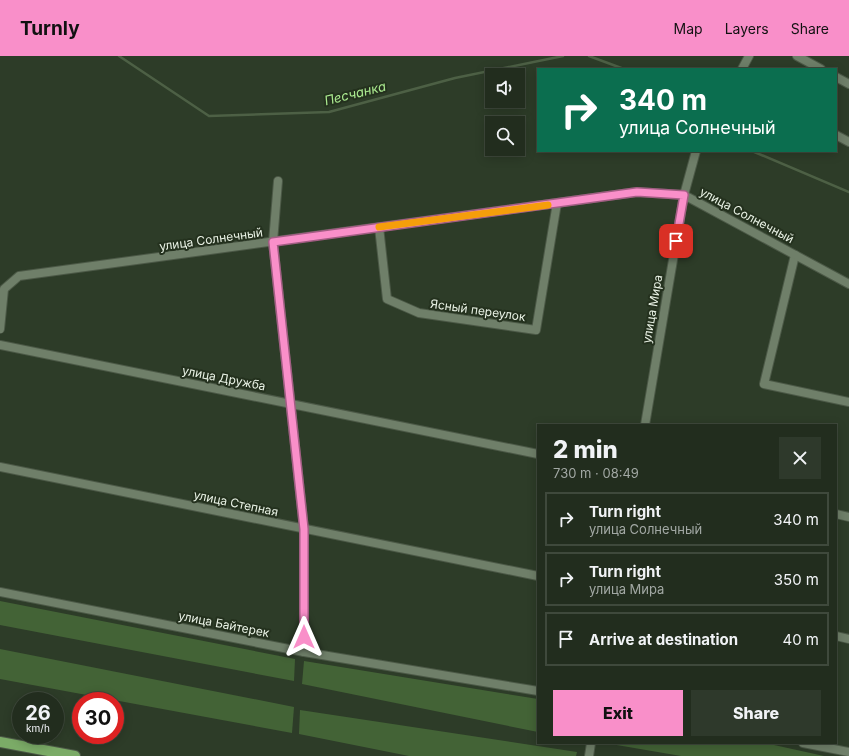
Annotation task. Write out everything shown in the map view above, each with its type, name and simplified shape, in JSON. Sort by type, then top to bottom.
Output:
[{"type":"main road","points":[[0,742],[75,756]]},
{"type":"street","points":[[743,68],[749,56]]},
{"type":"street","points":[[797,56],[819,68]]},
{"type":"street","points":[[837,78],[849,84]]},
{"type":"street","points":[[837,136],[849,142]]},
{"type":"street","name":"улица Мира","points":[[645,424],[684,195],[696,152]]},
{"type":"street","points":[[278,181],[273,242],[304,529],[304,652]]},
{"type":"street","name":"улица Солнечный","points":[[0,329],[4,289],[19,276],[637,192],[684,195],[849,284]]},
{"type":"street","name":"Ясный переулок","points":[[379,227],[387,298],[419,313],[536,330],[557,203]]},
{"type":"street","points":[[795,255],[764,384],[849,402]]},
{"type":"street","name":"улица Дружба","points":[[0,345],[537,454]]},
{"type":"street","name":"улица Степная","points":[[0,467],[537,576]]},
{"type":"street","points":[[837,514],[849,517]]},
{"type":"street","name":"улица Байтерек","points":[[0,592],[304,652],[537,691]]},
{"type":"street","points":[[837,636],[849,639]]},
{"type":"street","points":[[589,756],[590,744]]},
{"type":"street","points":[[808,744],[849,752]]},
{"type":"green space","points":[[0,601],[295,659],[294,681],[0,625]]},
{"type":"green space","points":[[0,649],[294,707],[292,733],[124,702],[124,692],[72,692],[0,679]]},
{"type":"green space","points":[[304,661],[537,699],[537,732],[302,684]]},
{"type":"green space","points":[[300,710],[577,752],[576,756],[409,756],[299,734]]},
{"type":"green space","points":[[611,744],[770,744],[824,756],[681,756]]},
{"type":"waterway","name":"Песчанка","points":[[119,56],[209,116],[329,112],[455,78],[563,56]]},
{"type":"waterway","name":"Песчанка","points":[[589,56],[621,68]]},
{"type":"waterway","name":"Песчанка","points":[[754,152],[849,192]]},
{"type":"slow traffic","points":[[379,227],[548,205]]},
{"type":"route","points":[[304,637],[304,529],[273,242],[637,192],[684,195],[676,241]]}]
